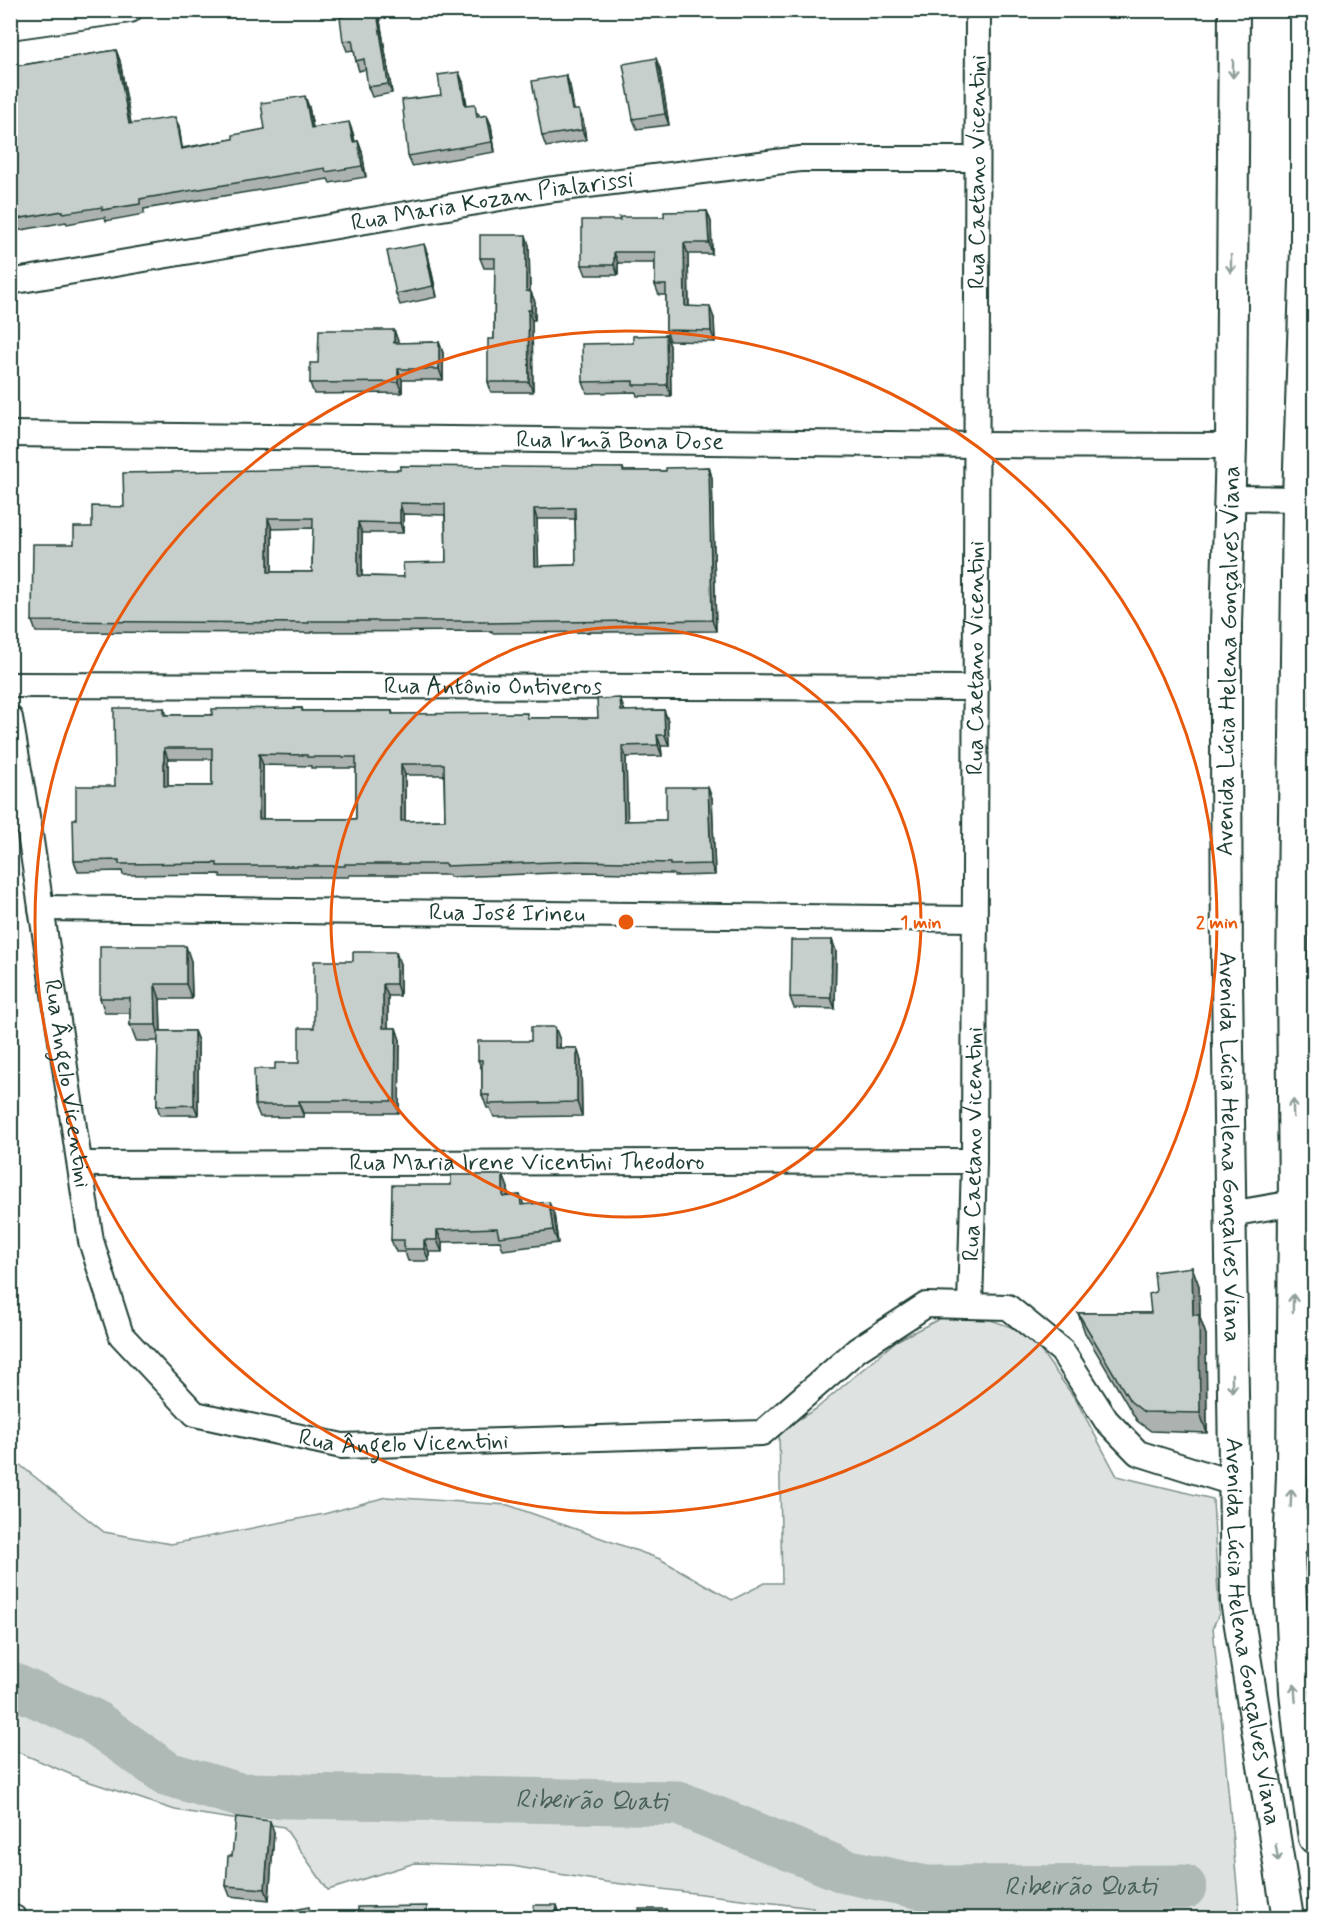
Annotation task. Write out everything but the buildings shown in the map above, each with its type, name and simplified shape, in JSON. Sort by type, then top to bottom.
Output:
[{"type":"street","points":[[10,27],[130,10]]},
{"type":"street","name":"Rua Caetano Vicentini","points":[[970,1306],[974,1161],[978,10]]},
{"type":"street","name":"Avenida Lúcia Helena Gonçalves Viana","points":[[1234,10],[1231,446],[1226,625],[1227,980],[1236,1601],[1288,1918]]},
{"type":"street","points":[[1306,11],[1314,11]]},
{"type":"street","name":"Avenida Lúcia Helena Gonçalves Viana","points":[[1306,11],[1310,249],[1306,499],[1304,1203],[1288,1555],[1295,1691],[1314,1838]]},
{"type":"street","name":"Rua Maria Kozan Pialarissi","points":[[10,282],[547,190],[800,159],[977,159]]},
{"type":"street","name":"Rua Irmã Bona Dose","points":[[10,434],[1231,446]]},
{"type":"street","points":[[1230,498],[1306,499]]},
{"type":"street","name":"Rua Antônio Ontiveros","points":[[10,685],[976,688]]},
{"type":"street","name":"Rua Ângelo Vicentini","points":[[10,718],[91,1240],[121,1335],[195,1414],[342,1446],[762,1433],[857,1350],[926,1305],[1008,1307],[1062,1351],[1107,1420],[1138,1453],[1233,1483]]},
{"type":"street","name":"Rua José Irineu","points":[[41,908],[975,919]]},
{"type":"street","name":"Rua Maria Irene Vicentini Theodoro","points":[[80,1164],[974,1161]]},
{"type":"street","points":[[1230,1214],[1304,1203]]},
{"type":"street","points":[[1288,1555],[1314,1519]]},
{"type":"shaded area","points":[[945,1316],[991,1320],[1028,1333],[1076,1400],[1117,1476],[1213,1499],[1219,1614],[1213,1627],[1240,1918],[814,1918],[813,1908],[606,1882],[512,1866],[415,1863],[328,1890],[284,1827],[175,1810],[84,1780],[11,1749],[10,1457],[104,1532],[171,1544],[324,1514],[386,1497],[508,1505],[660,1559],[732,1600],[765,1583],[782,1583],[779,1431],[816,1409],[896,1341]]},
{"type":"waterway","name":"Ribeirão Quati","points":[[10,1684],[93,1721],[168,1774],[240,1795],[678,1803],[845,1871],[926,1888],[1184,1887]]}]
